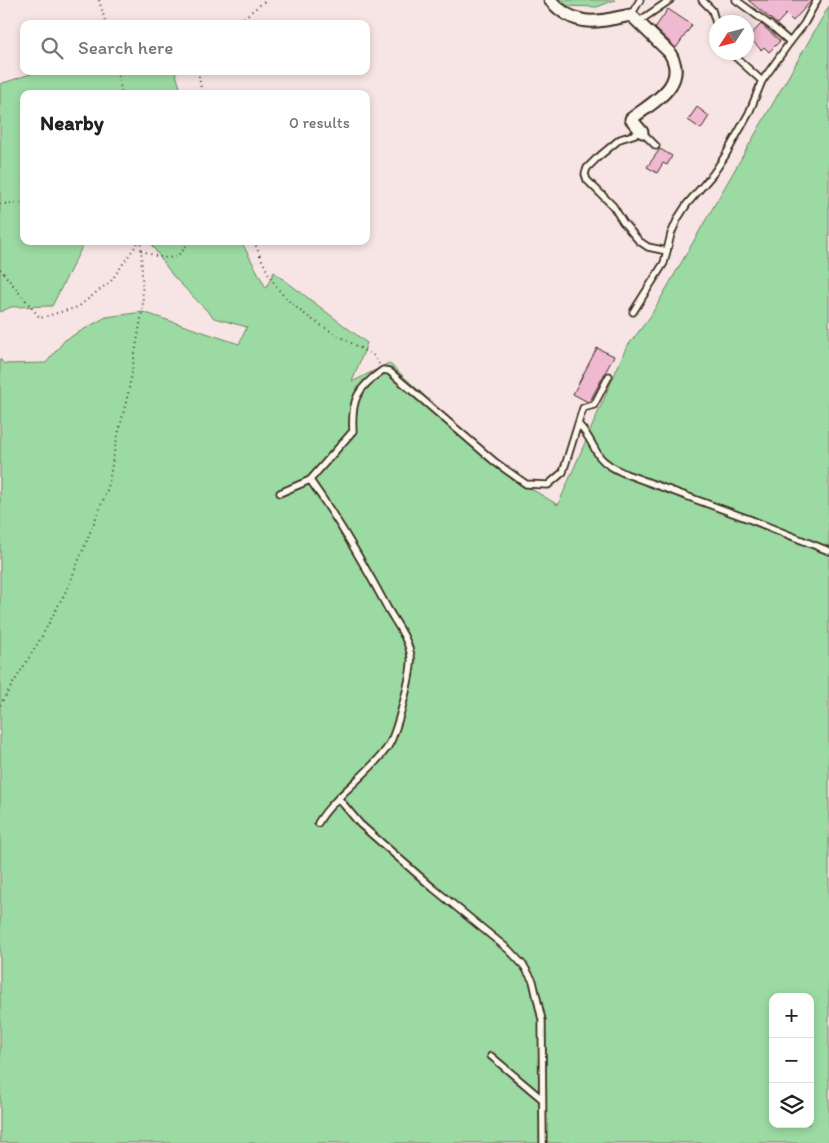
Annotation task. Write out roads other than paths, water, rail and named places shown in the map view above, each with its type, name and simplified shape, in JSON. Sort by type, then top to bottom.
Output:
[{"type":"street","points":[[550,0],[566,15],[581,21],[634,19],[669,52],[676,68],[675,76],[664,93],[631,119],[642,132]]},
{"type":"lane","points":[[634,19],[640,0]]},
{"type":"lane","points":[[634,19],[670,0]]},
{"type":"lane","points":[[702,0],[712,10],[713,15]]},
{"type":"lane","points":[[736,0],[790,42]]},
{"type":"lane","points":[[633,312],[664,263],[666,251],[678,218],[687,204],[713,174],[730,148],[749,113],[762,82],[804,24],[817,0]]},
{"type":"lane","points":[[739,60],[762,82]]},
{"type":"lane","points":[[656,146],[642,132],[620,139],[596,158],[587,168],[585,174],[587,180],[613,206],[623,222],[639,241],[648,248],[666,251]]},
{"type":"lane","points":[[280,493],[310,480],[352,431],[352,412],[357,394],[368,381],[383,370],[390,371],[495,462],[526,484],[548,485],[563,472],[583,408],[594,405],[609,376]]},
{"type":"lane","points":[[579,425],[586,433],[600,458],[610,466],[626,474],[829,551]]},
{"type":"lane","points":[[310,480],[337,518],[361,558],[405,639],[411,657],[410,677],[394,735],[388,747],[363,775],[325,811],[318,823]]},
{"type":"lane","points":[[339,799],[360,824],[433,888],[509,950],[524,966],[533,981],[542,1020],[543,1143]]},
{"type":"lane","points":[[491,1056],[542,1099]]}]
